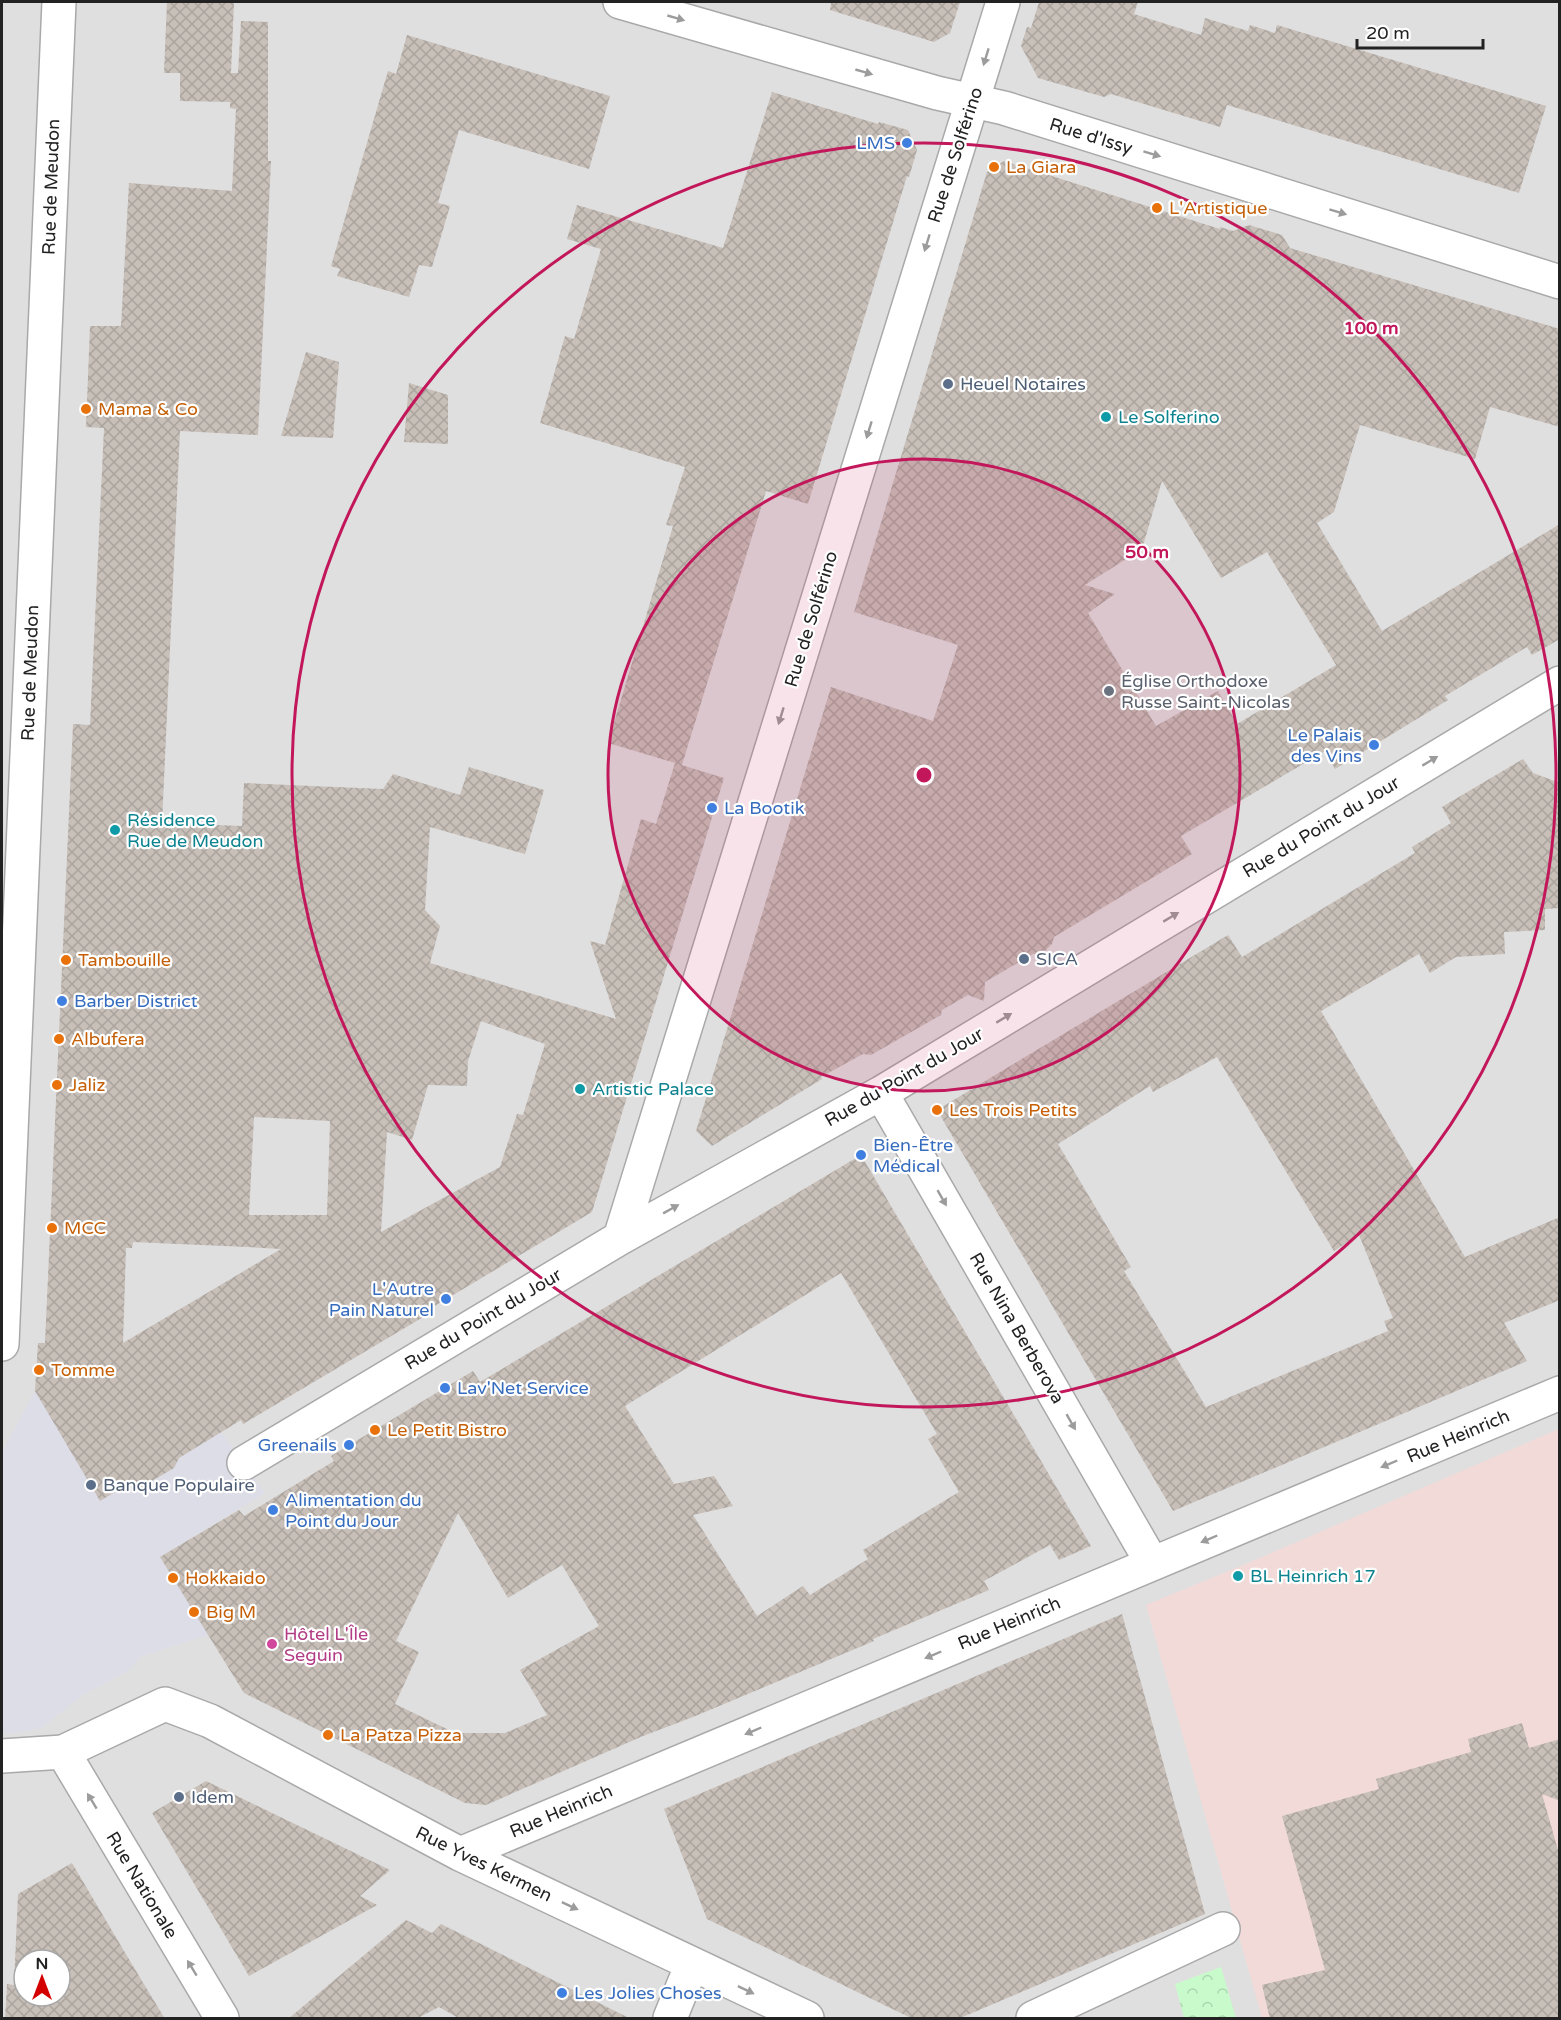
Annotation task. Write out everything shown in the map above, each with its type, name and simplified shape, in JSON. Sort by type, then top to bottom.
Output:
[{"type":"street","name":"Rue de Meudon","points":[[2,1344],[59,2]]},
{"type":"street","name":"Rue d'Issy","points":[[620,2],[1016,112],[1560,282]]},
{"type":"street","name":"Rue de Solférino","points":[[620,1238],[1003,2]]},
{"type":"street","name":"Rue du Point du Jour","points":[[244,1462],[620,1238],[881,1093],[1560,683]]},
{"type":"street","name":"Rue Nina Berberova","points":[[881,1093],[1152,1563]]},
{"type":"street","name":"Rue Heinrich","points":[[460,1854],[1560,1393]]},
{"type":"street","name":"Rue Yves Kermen","points":[[63,1752],[165,1704],[210,1721],[460,1854],[807,2019]]},
{"type":"street","points":[[2,1756],[63,1752]]},
{"type":"street","name":"Rue Nationale","points":[[63,1752],[222,2019]]},
{"type":"street","points":[[1033,2019],[1223,1929]]},
{"type":"street","points":[[670,2019],[692,1964]]},
{"type":"shaded area","points":[[2,2],[1559,2],[1559,2018],[2,2018]]},
{"type":"shaded area","points":[[35,1391],[120,1489],[135,1491],[173,1468],[179,1458],[221,1432],[265,1493],[168,1552],[208,1635],[142,1656],[128,1671],[83,1695],[41,1728],[10,1734],[2,1731],[2,1452]]},
{"type":"shaded area","points":[[1559,1429],[1559,2018],[1262,2018],[1146,1605]]},
{"type":"green space","points":[[1221,1967],[1236,2018],[1184,2018],[1175,1984]]},
{"type":"building","points":[[167,2],[234,2],[231,73],[238,73],[241,21],[268,22],[268,161],[271,161],[258,435],[180,431],[162,823],[242,826],[244,783],[383,789],[393,774],[460,795],[469,767],[544,790],[525,854],[430,827],[425,910],[440,926],[430,963],[616,1019],[590,941],[605,945],[641,819],[656,824],[675,763],[724,778],[592,1212],[428,1310],[430,1313],[243,1424],[241,1420],[179,1458],[174,1468],[135,1491],[120,1489],[100,1501],[35,1391],[38,1343],[45,1343],[73,724],[90,725],[104,428],[86,427],[90,326],[121,326],[129,183],[232,191],[236,109],[230,108],[230,102],[180,101],[180,73],[164,73]],"holes":[[[481,1021],[545,1044],[523,1115],[517,1114],[500,1167],[381,1232],[387,1132],[412,1140],[428,1085],[467,1086],[468,1061]],[[254,1117],[330,1121],[327,1215],[249,1215]],[[133,1242],[281,1249],[123,1343],[126,1248],[132,1248]]]},
{"type":"building","points":[[831,2],[960,2],[950,33],[934,42],[830,10]]},
{"type":"building","points":[[1039,2],[1138,2],[1134,14],[1201,35],[1205,18],[1248,31],[1250,25],[1275,33],[1277,25],[1546,106],[1519,193],[1227,105],[1220,127],[1111,94],[1104,97],[1038,78],[1021,46],[1027,27],[1031,28]]},
{"type":"building","points":[[407,35],[610,96],[589,169],[459,130],[438,203],[450,206],[432,267],[419,265],[409,297],[337,276],[340,269],[331,266],[388,71],[396,74]]},
{"type":"building","points":[[772,92],[878,124],[879,122],[908,130],[917,150],[909,177],[907,176],[808,504],[766,491],[682,765],[608,743],[673,526],[666,525],[685,467],[540,423],[565,336],[574,339],[601,249],[567,239],[577,205],[723,248]]},
{"type":"building","points":[[1004,161],[1220,229],[1220,227],[1233,231],[1249,225],[1282,235],[1290,248],[1560,329],[1560,427],[1490,407],[1475,459],[1360,425],[1334,512],[1317,523],[1382,631],[1560,524],[1560,639],[1532,655],[1527,647],[1445,696],[1448,700],[1335,769],[1325,751],[1181,836],[1192,854],[1054,937],[1052,944],[1042,954],[1033,954],[985,982],[984,1001],[968,995],[942,1010],[941,1015],[871,1055],[863,1054],[821,1077],[822,1079],[712,1146],[696,1131],[831,687],[933,721],[958,645],[854,612],[987,172]],"holes":[[[1162,481],[1221,578],[1267,552],[1336,665],[1237,724],[1218,691],[1156,726],[1088,613],[1115,594],[1085,585],[1142,549]]]},
{"type":"building","points":[[306,352],[339,362],[333,438],[281,436]]},
{"type":"building","points":[[409,383],[448,395],[448,444],[404,442]]},
{"type":"building","points":[[1523,759],[1533,773],[1560,783],[1560,908],[1545,909],[1545,930],[1504,932],[1505,954],[1456,957],[1430,973],[1419,954],[1321,1011],[1465,1257],[1560,1217],[1560,1300],[1504,1323],[1527,1361],[1173,1511],[937,1110],[1228,935],[1242,957],[1415,853],[1412,847],[1451,823],[1442,807]],"holes":[[[1217,1057],[1334,1251],[1359,1235],[1393,1318],[1384,1321],[1388,1331],[1206,1407],[1124,1271],[1131,1267],[1058,1144],[1150,1086],[1153,1092]]]},
{"type":"building","points":[[861,1155],[1091,1546],[1059,1560],[1050,1545],[984,1581],[989,1590],[873,1639],[874,1641],[643,1736],[486,1805],[465,1803],[244,1693],[160,1557],[239,1510],[244,1516],[334,1461],[331,1456],[473,1371],[480,1382]],"holes":[[[841,1273],[937,1434],[928,1439],[959,1492],[863,1550],[868,1559],[810,1595],[803,1586],[757,1616],[693,1515],[733,1506],[714,1476],[674,1484],[625,1406]],[[458,1513],[508,1598],[562,1565],[599,1626],[520,1670],[547,1715],[505,1733],[455,1733],[395,1704],[419,1652],[396,1641]]]},
{"type":"building","points":[[1122,1614],[1205,1914],[958,2019],[913,2019],[707,1919],[664,1809]]},
{"type":"building","points":[[1522,1723],[1529,1748],[1560,1739],[1560,1801],[1542,1794],[1560,1857],[1560,2019],[1270,2019],[1262,1985],[1325,1970],[1282,1816],[1379,1789],[1376,1779],[1471,1752],[1468,1739]]},
{"type":"building","points":[[206,1781],[390,1870],[360,1896],[377,1905],[249,1976],[152,1813]]},
{"type":"building","points":[[72,1863],[165,2019],[5,2019],[7,1984],[12,1985],[12,2008],[72,2008],[72,1948],[16,1948],[18,1894]]},
{"type":"building","points":[[406,1920],[432,1933],[441,1924],[631,2019],[460,2019],[439,2007],[416,2019],[288,2019]]},
{"type":"place","name":"LMS","points":[[907,143]]},
{"type":"place","name":"La Giara","points":[[994,167]]},
{"type":"place","name":"L'Artistique","points":[[1157,208]]},
{"type":"place","name":"Heuel Notaires","points":[[948,384]]},
{"type":"place","name":"Mama & Co","points":[[86,409]]},
{"type":"place","name":"Le Solferino","points":[[1106,417]]},
{"type":"place","name":"Église Orthodoxe Russe Saint-Nicolas","points":[[1109,691]]},
{"type":"place","name":"Le Palais des Vins","points":[[1374,745]]},
{"type":"place","name":"La Bootik","points":[[712,808]]},
{"type":"place","name":"Résidence Rue de Meudon","points":[[115,830]]},
{"type":"place","name":"SICA","points":[[1024,959]]},
{"type":"place","name":"Tambouille","points":[[66,960]]},
{"type":"place","name":"Barber District","points":[[62,1001]]},
{"type":"place","name":"Albufera","points":[[59,1039]]},
{"type":"place","name":"Jaliz","points":[[57,1085]]},
{"type":"place","name":"Artistic Palace","points":[[580,1089]]},
{"type":"place","name":"Les Trois Petits","points":[[937,1110]]},
{"type":"place","name":"Bien-Être Médical","points":[[861,1155]]},
{"type":"place","name":"MCC","points":[[52,1228]]},
{"type":"place","name":"L'Autre Pain Naturel","points":[[446,1299]]},
{"type":"place","name":"Tomme","points":[[39,1370]]},
{"type":"place","name":"Lav'Net Service","points":[[445,1388]]},
{"type":"place","name":"Le Petit Bistro","points":[[375,1430]]},
{"type":"place","name":"Greenails","points":[[349,1445]]},
{"type":"place","name":"Banque Populaire","points":[[91,1485]]},
{"type":"place","name":"Alimentation du Point du Jour","points":[[273,1510]]},
{"type":"place","name":"BL Heinrich 17","points":[[1238,1576]]},
{"type":"place","name":"Hokkaido","points":[[173,1578]]},
{"type":"place","name":"Big M","points":[[194,1612]]},
{"type":"place","name":"Hôtel L'Île Seguin","points":[[272,1644]]},
{"type":"place","name":"La Patza Pizza","points":[[328,1735]]},
{"type":"place","name":"Idem","points":[[179,1797]]},
{"type":"place","name":"Les Jolies Choses","points":[[562,1993]]}]
